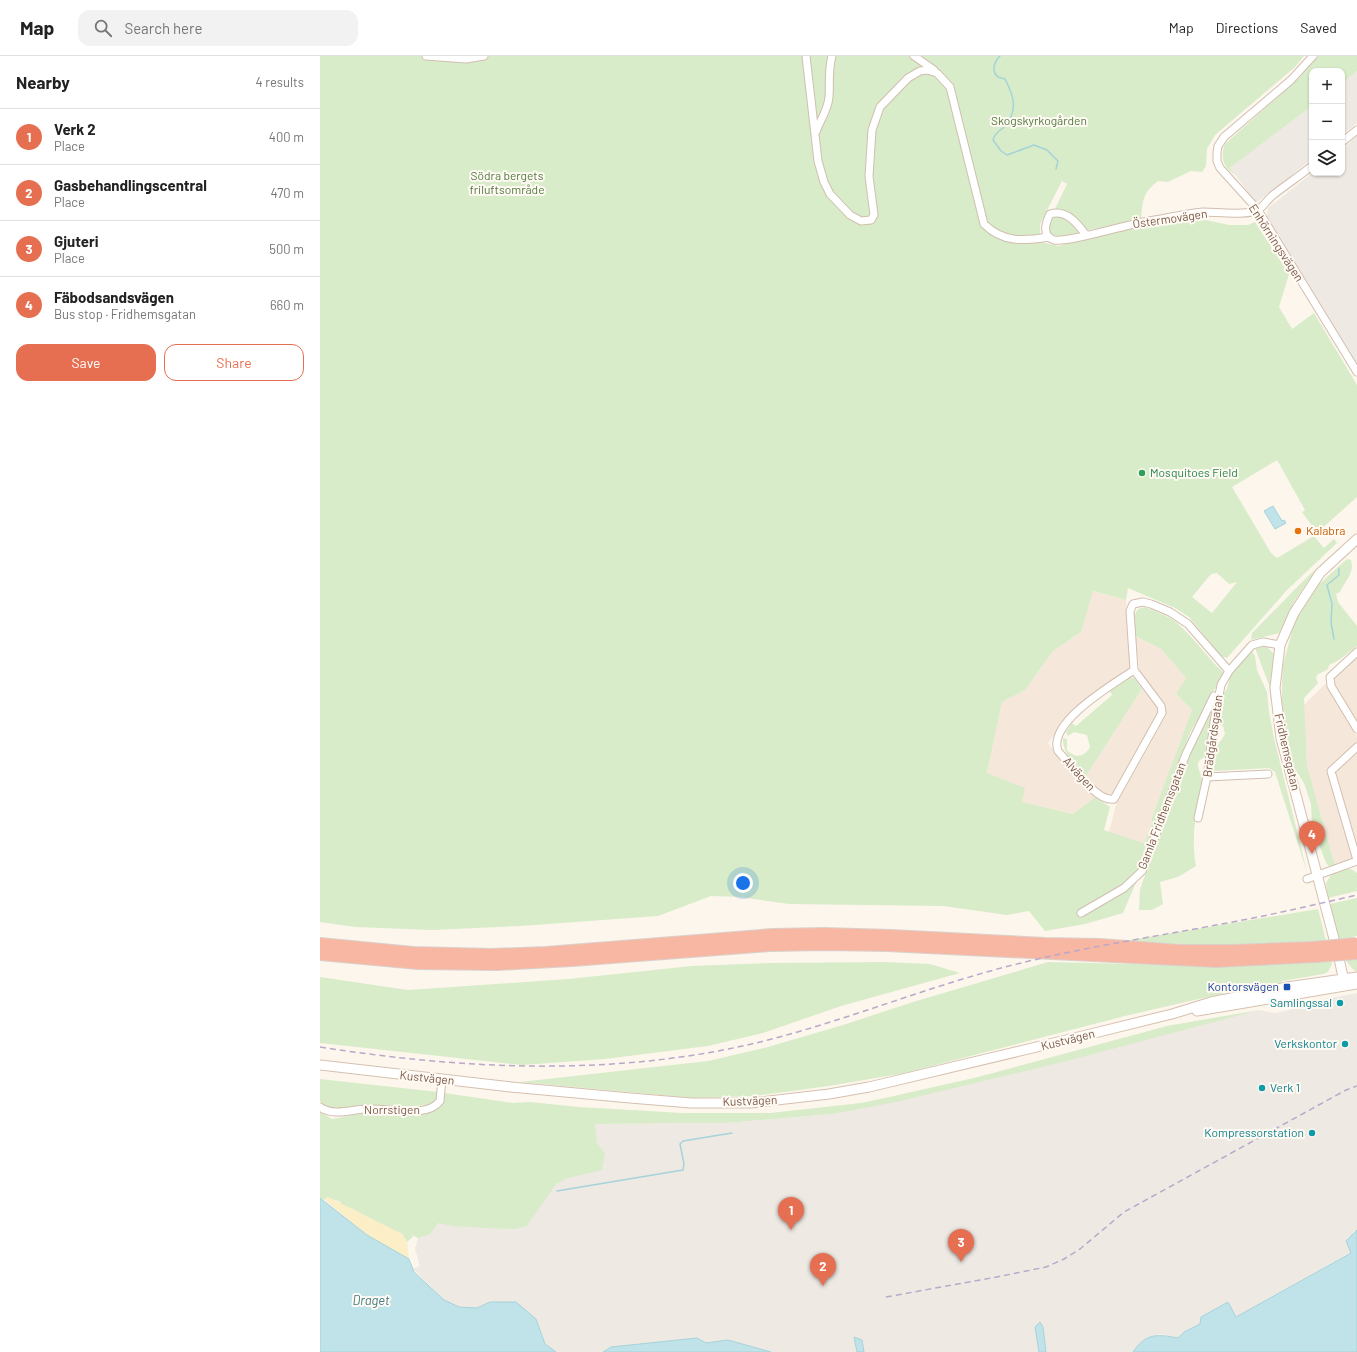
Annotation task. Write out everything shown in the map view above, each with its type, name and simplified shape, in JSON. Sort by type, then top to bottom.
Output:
[{"type":"highway","points":[[320,943],[333,946],[413,953],[491,955],[546,953],[773,935],[824,934],[1100,945],[1180,951],[1314,952]]},
{"type":"highway","points":[[320,954],[418,963],[497,964],[572,960],[770,945],[840,944],[1216,961],[1357,947]]},
{"type":"main road","name":"Fridhemsgatan","points":[[1344,983],[1318,876],[1281,738],[1275,688],[1280,645],[1294,613],[1320,573],[1357,539]]},
{"type":"main road","points":[[1344,983],[1357,977]]},
{"type":"main road","points":[[1344,983],[1357,984]]},
{"type":"main road","name":"Kustvägen","points":[[320,1065],[442,1079],[691,1102],[751,1103],[836,1093],[906,1079],[1172,1014],[1344,983]]},
{"type":"street","points":[[426,56],[466,59],[484,56]]},
{"type":"street","points":[[806,56],[821,174],[830,194],[850,215],[861,221],[871,220],[874,211],[869,176],[872,130],[880,107],[901,84],[915,73],[927,70],[937,73]]},
{"type":"street","points":[[816,132],[827,107],[829,97],[828,71],[832,56]]},
{"type":"street","name":"Östermovägen","points":[[914,56],[937,73],[946,82],[951,91],[984,224],[998,236],[1006,239],[1020,240],[1049,237],[1054,240],[1062,240],[1129,224],[1203,212],[1239,213],[1258,210]]},
{"type":"street","name":"Enhörningsvägen","points":[[1313,56],[1291,80],[1224,137],[1218,146],[1217,161],[1220,168],[1258,210],[1357,372]]},
{"type":"street","points":[[1344,140],[1357,130]]},
{"type":"street","points":[[1258,210],[1273,196],[1309,168]]},
{"type":"street","points":[[1049,237],[1045,228],[1046,223],[1050,214],[1055,213],[1061,213],[1073,220],[1086,235]]},
{"type":"street","points":[[1134,670],[1130,612],[1133,604],[1143,602],[1170,612],[1188,624],[1230,671]]},
{"type":"street","name":"Brädgårdsgatan","points":[[1198,818],[1207,777],[1214,722],[1220,690],[1230,671],[1254,644],[1263,642],[1280,645]]},
{"type":"street","points":[[1357,652],[1330,677],[1331,686],[1357,729]]},
{"type":"street","name":"Alvägen","points":[[1134,670],[1161,706],[1162,713],[1114,799],[1108,800],[1096,794],[1058,751],[1056,744],[1057,739],[1076,712],[1134,670]]},
{"type":"street","name":"Gamla Fridhemsgatan","points":[[1081,913],[1124,888],[1142,871],[1186,754],[1214,696]]},
{"type":"street","points":[[1307,879],[1357,861],[1331,771],[1357,747]]},
{"type":"street","points":[[1207,777],[1268,774]]},
{"type":"street","name":"Norrstigen","points":[[320,1106],[330,1112],[368,1109],[397,1112],[426,1110],[438,1105],[440,1101],[442,1079]]},
{"type":"shaded area","points":[[1357,71],[1357,123],[1345,133],[1345,104],[1345,81]]},
{"type":"shaded area","points":[[1309,108],[1309,161],[1256,203],[1230,168]]},
{"type":"shaded area","points":[[1357,136],[1357,363],[1267,216],[1268,208],[1309,175],[1345,176],[1345,146]]},
{"type":"shaded area","points":[[1092,591],[1126,600],[1131,663],[1129,668],[1093,693],[1070,714],[1048,743],[1080,782],[1095,797],[1073,814],[1022,802],[987,773],[1002,702],[1025,690],[1053,651],[1081,632]]},
{"type":"shaded area","points":[[1135,636],[1161,649],[1186,678],[1176,694],[1192,710],[1152,817],[1151,827],[1144,843],[1109,832],[1116,805],[1166,716],[1166,708],[1163,701],[1140,673]]},
{"type":"shaded area","points":[[1357,656],[1357,722],[1332,681],[1333,677]]},
{"type":"shaded area","points":[[1325,684],[1357,736],[1357,743],[1327,769],[1353,856],[1352,859],[1335,866],[1307,765],[1305,731],[1304,705]]},
{"type":"shaded area","points":[[1142,689],[1157,707],[1157,718],[1113,794],[1105,795],[1096,789],[1086,776]]},
{"type":"shaded area","points":[[1357,751],[1357,851],[1336,773],[1337,769]]},
{"type":"shaded area","points":[[1357,993],[1357,1230],[1353,1232],[1351,1252],[1236,1317],[1227,1302],[1200,1324],[1184,1332],[1178,1338],[1159,1334],[1133,1352],[864,1352],[862,1340],[854,1337],[857,1352],[771,1352],[728,1340],[706,1343],[697,1338],[611,1347],[603,1352],[556,1352],[545,1344],[536,1319],[490,1302],[477,1308],[459,1307],[444,1300],[413,1269],[420,1266],[415,1249],[418,1238],[412,1234],[595,1124],[726,1123],[832,1114],[1259,1010],[1275,1013],[1290,1010],[1304,1003]]},
{"type":"green space","points":[[320,56],[1304,56],[1295,67],[1215,135],[1207,149],[1206,166],[1202,172],[1191,171],[1168,182],[1158,181],[1149,189],[1144,198],[1141,220],[1088,230],[1066,212],[1055,209],[1067,184],[1062,181],[1040,224],[1040,242],[1059,246],[1081,239],[1137,227],[1206,220],[1229,225],[1248,225],[1255,222],[1289,274],[1279,307],[1292,329],[1314,313],[1357,385],[1357,497],[1319,531],[1313,527],[1302,512],[1305,510],[1277,460],[1232,487],[1271,553],[1277,558],[1314,536],[1324,548],[1334,539],[1337,543],[1287,590],[1227,658],[1221,656],[1189,617],[1175,608],[1128,588],[1126,600],[1093,591],[1081,632],[1053,651],[1025,690],[1002,702],[987,773],[1025,788],[1022,802],[1073,814],[1095,797],[1110,807],[1104,830],[1144,843],[1151,827],[1152,817],[1192,710],[1176,694],[1186,678],[1161,649],[1135,636],[1134,616],[1138,609],[1145,607],[1175,622],[1224,673],[1189,735],[1138,878],[1123,913],[1085,924],[1045,931],[1029,911],[1007,915],[943,906],[789,904],[740,897],[711,896],[658,916],[521,926],[432,930],[355,927],[320,922]],"holes":[[[1217,573],[1229,584],[1237,582],[1212,613],[1192,597],[1211,574]]]},
{"type":"green space","points":[[1318,56],[1357,56],[1357,71],[1345,81],[1345,68],[1309,68],[1309,108],[1230,168],[1235,175],[1225,166],[1223,159],[1224,145],[1299,78]]},
{"type":"green space","points":[[1057,216],[1069,221],[1078,232],[1077,234],[1059,237],[1050,233],[1049,229],[1051,219]]},
{"type":"green space","points":[[1339,548],[1340,549],[1308,581],[1294,602],[1279,633],[1251,640],[1252,633],[1307,577]]},
{"type":"green space","points":[[1347,559],[1351,560],[1351,573],[1340,592],[1336,594],[1338,602],[1357,626],[1357,646],[1339,660],[1329,665],[1328,669],[1317,675],[1316,678],[1318,683],[1304,698],[1307,765],[1335,866],[1329,866],[1326,863],[1312,825],[1311,804],[1304,783],[1295,769],[1285,730],[1282,703],[1283,665],[1294,624],[1309,597],[1318,585]]},
{"type":"green space","points":[[1260,646],[1267,647],[1274,654],[1272,675],[1301,834],[1274,721],[1269,685],[1255,648]]},
{"type":"green space","points":[[1251,650],[1255,656],[1257,670],[1267,692],[1274,738],[1307,872],[1275,772],[1269,768],[1214,771],[1212,765],[1212,755],[1225,734],[1223,726],[1216,723],[1219,700],[1227,689],[1230,677]]},
{"type":"green space","points":[[1129,677],[1134,678],[1142,689],[1086,776],[1067,754],[1063,744],[1063,738],[1067,739],[1067,750],[1070,753],[1079,756],[1085,753],[1090,747],[1087,735],[1074,732],[1068,736],[1066,732],[1072,723],[1076,726],[1112,695],[1110,691]]},
{"type":"green space","points":[[1209,714],[1213,716],[1208,754],[1198,763],[1198,768],[1201,775],[1202,790],[1198,801],[1194,834],[1196,866],[1178,877],[1160,882],[1163,904],[1152,910],[1139,910],[1140,889],[1195,737]]},
{"type":"green space","points":[[1342,869],[1351,869],[1357,873],[1357,891],[1328,898],[1326,883],[1331,875]]},
{"type":"green space","points":[[1357,898],[1357,936],[1352,937],[1357,957],[1357,972],[1346,960],[1342,951],[1330,904]]},
{"type":"green space","points":[[1318,909],[1332,964],[1328,972],[1323,974],[1212,996],[1125,1016],[905,1073],[829,1086],[755,1096],[693,1098],[520,1082],[708,1061],[768,1047],[1048,962],[1215,966],[1322,962],[1319,945],[1230,948],[1112,943]]},
{"type":"green space","points":[[885,962],[930,964],[960,973],[841,1006],[763,1033],[708,1046],[605,1059],[522,1065],[320,1043],[320,977],[408,990],[568,979],[692,966],[771,963]]},
{"type":"green space","points":[[1259,1010],[1067,1061],[896,1102],[832,1114],[726,1123],[595,1124],[597,1143],[605,1153],[602,1170],[568,1178],[556,1184],[527,1226],[515,1229],[453,1226],[438,1223],[430,1234],[418,1238],[412,1235],[413,1237],[407,1242],[402,1234],[375,1222],[353,1209],[343,1206],[339,1201],[320,1198],[320,1112],[332,1119],[360,1114],[414,1116],[434,1111],[442,1106],[444,1093],[513,1103],[530,1102],[579,1107],[682,1113],[770,1113],[861,1103],[978,1077],[1167,1026]]},
{"type":"green space","points":[[320,1079],[438,1092],[438,1096],[432,1104],[406,1106],[362,1105],[328,1109],[320,1101]]},
{"type":"sand","points":[[328,1197],[402,1234],[407,1242],[409,1259],[367,1235],[325,1200],[325,1198]]},
{"type":"water","points":[[1273,506],[1282,521],[1284,520],[1286,523],[1275,529],[1264,511]]},
{"type":"water","name":"Draget","points":[[320,1198],[367,1235],[409,1259],[414,1272],[444,1300],[459,1307],[477,1308],[490,1302],[516,1302],[536,1319],[545,1344],[556,1352],[320,1352]]},
{"type":"water","points":[[1357,1230],[1357,1352],[1133,1352],[1143,1341],[1152,1336],[1178,1338],[1184,1332],[1200,1324],[1201,1317],[1228,1302],[1236,1317],[1351,1253],[1346,1241]]},
{"type":"water","points":[[1040,1322],[1043,1327],[1046,1352],[1039,1352],[1035,1327]]},
{"type":"water","points":[[854,1337],[862,1340],[864,1352],[857,1352]]},
{"type":"water","points":[[697,1338],[706,1343],[728,1340],[771,1352],[603,1352],[611,1347]]},
{"type":"waterway","points":[[1000,56],[996,61],[994,69],[996,75],[1005,79],[1008,85],[1013,98],[1013,110],[1008,122],[996,134],[993,140],[1001,151],[1007,155],[1034,145],[1047,150],[1058,161],[1056,169]]},
{"type":"waterway","points":[[1334,639],[1331,623],[1332,604],[1327,585],[1339,575],[1339,568]]},
{"type":"waterway","points":[[557,1191],[683,1170],[684,1164],[680,1144],[683,1141],[732,1133]]},
{"type":"railway","points":[[320,1047],[431,1061],[486,1065],[542,1066],[598,1065],[709,1053],[795,1033],[982,973],[1013,965],[1103,946],[1253,918],[1357,895]]},
{"type":"railway","points":[[886,1297],[1046,1267],[1064,1259],[1080,1249],[1124,1212],[1346,1090],[1357,1086]]},
{"type":"place","name":"Mosquitoes Field","points":[[1142,473]]},
{"type":"place","name":"Kalabra","points":[[1298,531]]},
{"type":"place","name":"Fäbodsandsvägen","points":[[1312,854]]},
{"type":"place","name":"Kontorsvägen","points":[[1287,987]]},
{"type":"place","name":"Samlingssal","points":[[1340,1003]]},
{"type":"place","name":"Verkskontor","points":[[1345,1044]]},
{"type":"place","name":"Verk 1","points":[[1262,1088]]},
{"type":"place","name":"Kompressorstation","points":[[1312,1133]]},
{"type":"place","name":"Verk 2","points":[[791,1230]]},
{"type":"place","name":"Gjuteri","points":[[961,1262]]},
{"type":"place","name":"Gasbehandlingscentral","points":[[823,1286]]},
{"type":"park label","name":"Skogskyrkogården","points":[[1039,121]]},
{"type":"park label","name":"Södra bergets friluftsområde","points":[[507,183]]}]
